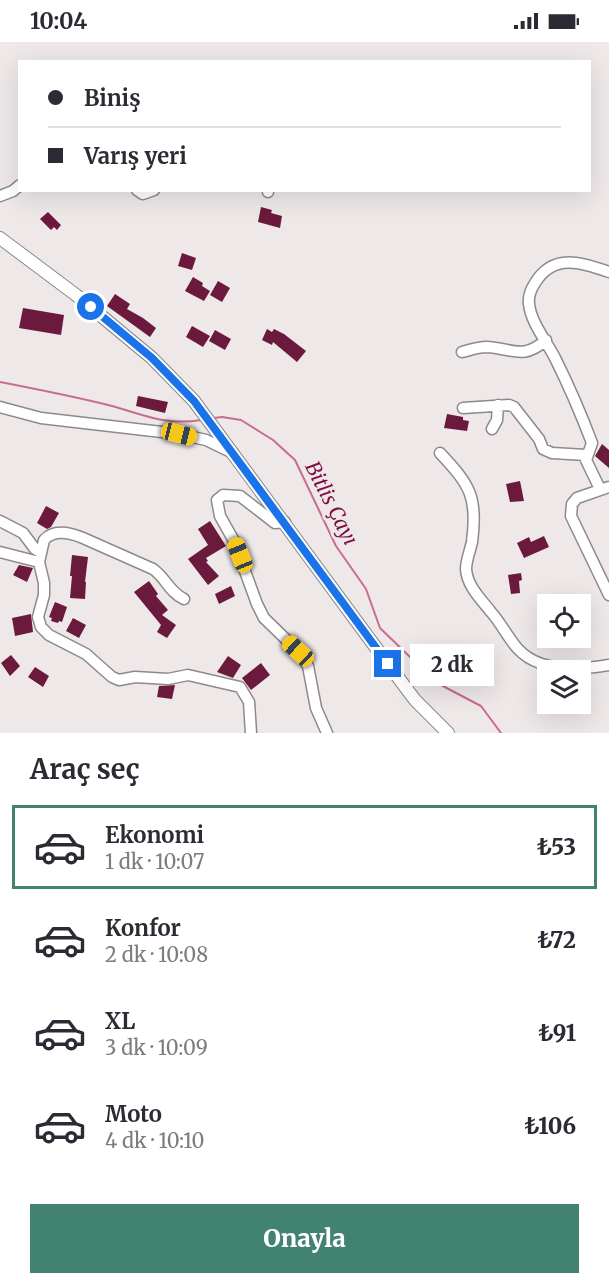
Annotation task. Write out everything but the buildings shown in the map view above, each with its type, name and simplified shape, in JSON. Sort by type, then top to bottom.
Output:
[{"type":"main road","points":[[0,238],[76,295],[152,358],[194,401],[388,664],[416,700],[448,733]]},
{"type":"street","points":[[0,196],[18,187]]},
{"type":"street","points":[[609,272],[561,261],[543,272],[533,287],[529,302],[531,315],[563,373],[592,443],[586,454],[586,460],[604,488],[577,498],[572,504],[571,516],[609,595]]},
{"type":"street","points":[[462,352],[484,347],[526,352],[537,348],[546,340]]},
{"type":"street","points":[[492,429],[498,405]]},
{"type":"street","points":[[463,408],[509,405],[514,407],[539,439],[543,449],[556,454],[586,454]]},
{"type":"street","points":[[0,407],[41,418],[179,434],[206,440],[233,454]]},
{"type":"street","points":[[440,453],[460,475],[471,492],[475,516],[466,569],[471,588],[518,649],[530,659],[562,669],[585,669],[609,665]]},
{"type":"street","points":[[285,522],[275,522],[240,496],[223,495],[217,500],[220,516],[234,541],[261,611],[277,631],[298,651],[308,666],[316,708],[327,733]]},
{"type":"street","points":[[0,521],[23,533],[39,557],[45,589],[39,621],[41,627],[49,635],[86,654],[112,677],[119,680],[135,677],[168,679],[188,675],[240,687],[249,702],[251,733]]},
{"type":"street","points":[[39,557],[44,540],[48,535],[73,534],[153,569],[160,574],[174,593],[184,599]]},
{"type":"street","points":[[0,552],[39,557]]},
{"type":"waterway","name":"Bitlis Çayı","points":[[0,382],[121,408],[164,420],[202,420]]},
{"type":"waterway","name":"Bitlis Çayı","points":[[214,418],[241,420],[273,440],[295,460],[336,546],[366,589],[380,628],[437,683],[481,706],[501,733]]},
{"type":"route","points":[[91,307],[152,358],[194,401],[388,664]]}]
